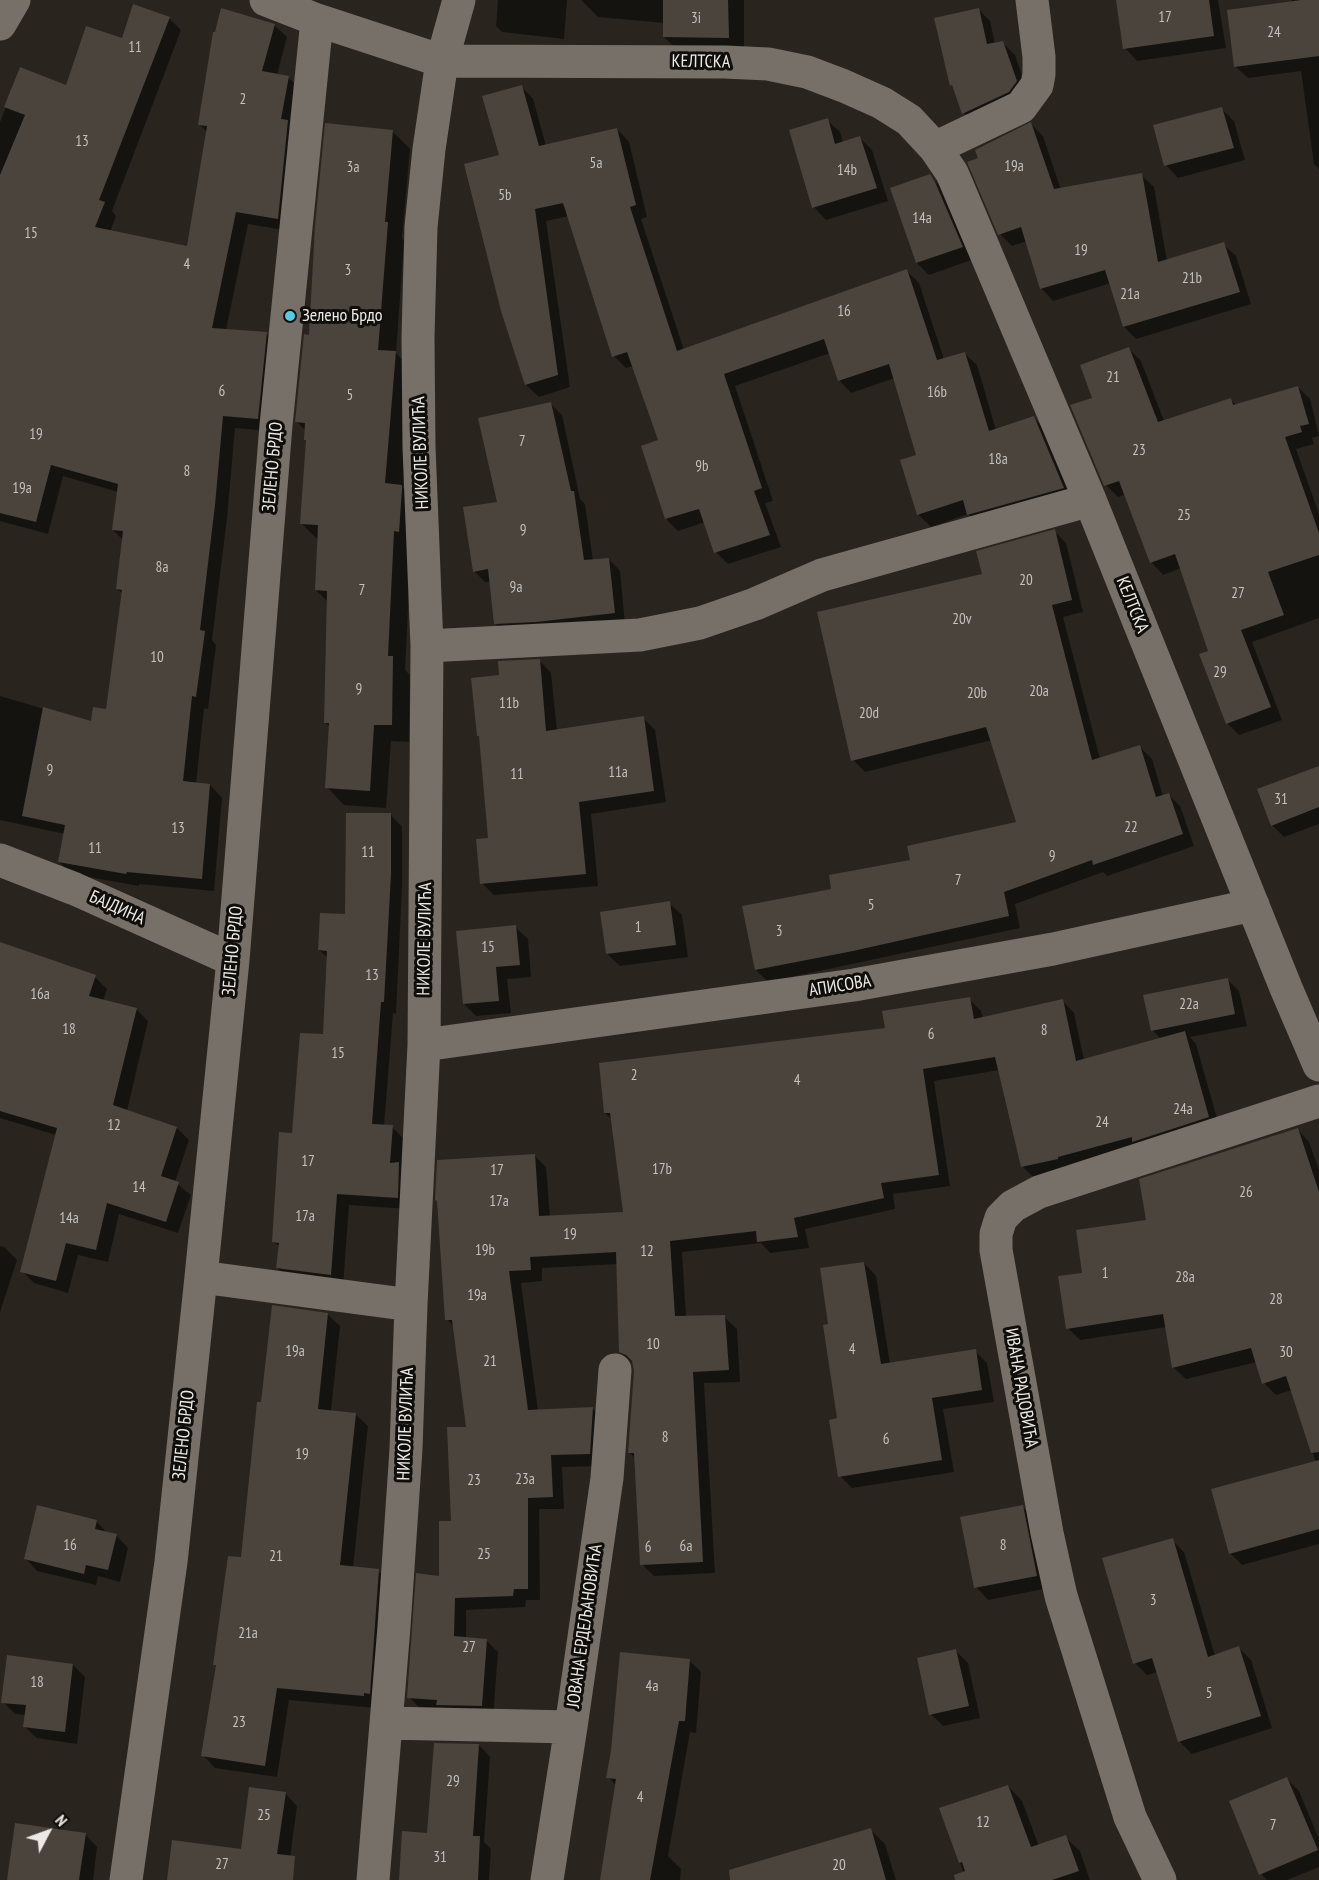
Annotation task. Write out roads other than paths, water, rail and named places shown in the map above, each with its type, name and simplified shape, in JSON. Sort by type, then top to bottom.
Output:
[{"type":"street","points":[[0,24],[14,0]]},
{"type":"street","name":"КЕЛТСКА","points":[[266,0],[317,20],[442,61],[768,64],[807,72],[882,103],[909,120],[935,148],[952,173],[1090,500],[1252,905],[1319,1065]]},
{"type":"street","name":"НИКОЛЕ ВУЛИЋА","points":[[373,1880],[387,1723],[406,1449],[424,1045],[427,646],[418,337],[421,226],[442,61],[459,0]]},
{"type":"street","points":[[935,148],[1021,107],[1037,85],[1039,57],[1032,0]]},
{"type":"street","name":"ЗЕЛЕНО БРДО","points":[[126,1880],[171,1562],[201,1277],[233,960],[276,424],[317,20]]},
{"type":"street","points":[[427,646],[640,635],[700,623],[755,604],[822,574],[1090,500]]},
{"type":"street","name":"БАЈДИНА","points":[[0,860],[75,889],[233,960]]},
{"type":"street","name":"АПИСОВА","points":[[424,1045],[854,985],[1053,949],[1252,905]]},
{"type":"street","name":"ИВАНА РАДОВИЋА","points":[[1160,1880],[1130,1818],[1061,1596],[1045,1522],[998,1261],[996,1234],[1001,1218],[1007,1212],[1018,1203],[1039,1192],[1319,1101]]},
{"type":"street","points":[[201,1277],[411,1305]]},
{"type":"street","name":"ЈОВАНА ЕРДЕЉАНОВИЋА","points":[[546,1880],[607,1478],[615,1370]]},
{"type":"street","points":[[387,1723],[571,1727]]},
{"type":"place","name":"Зелено Брдо","points":[[290,316]]}]
